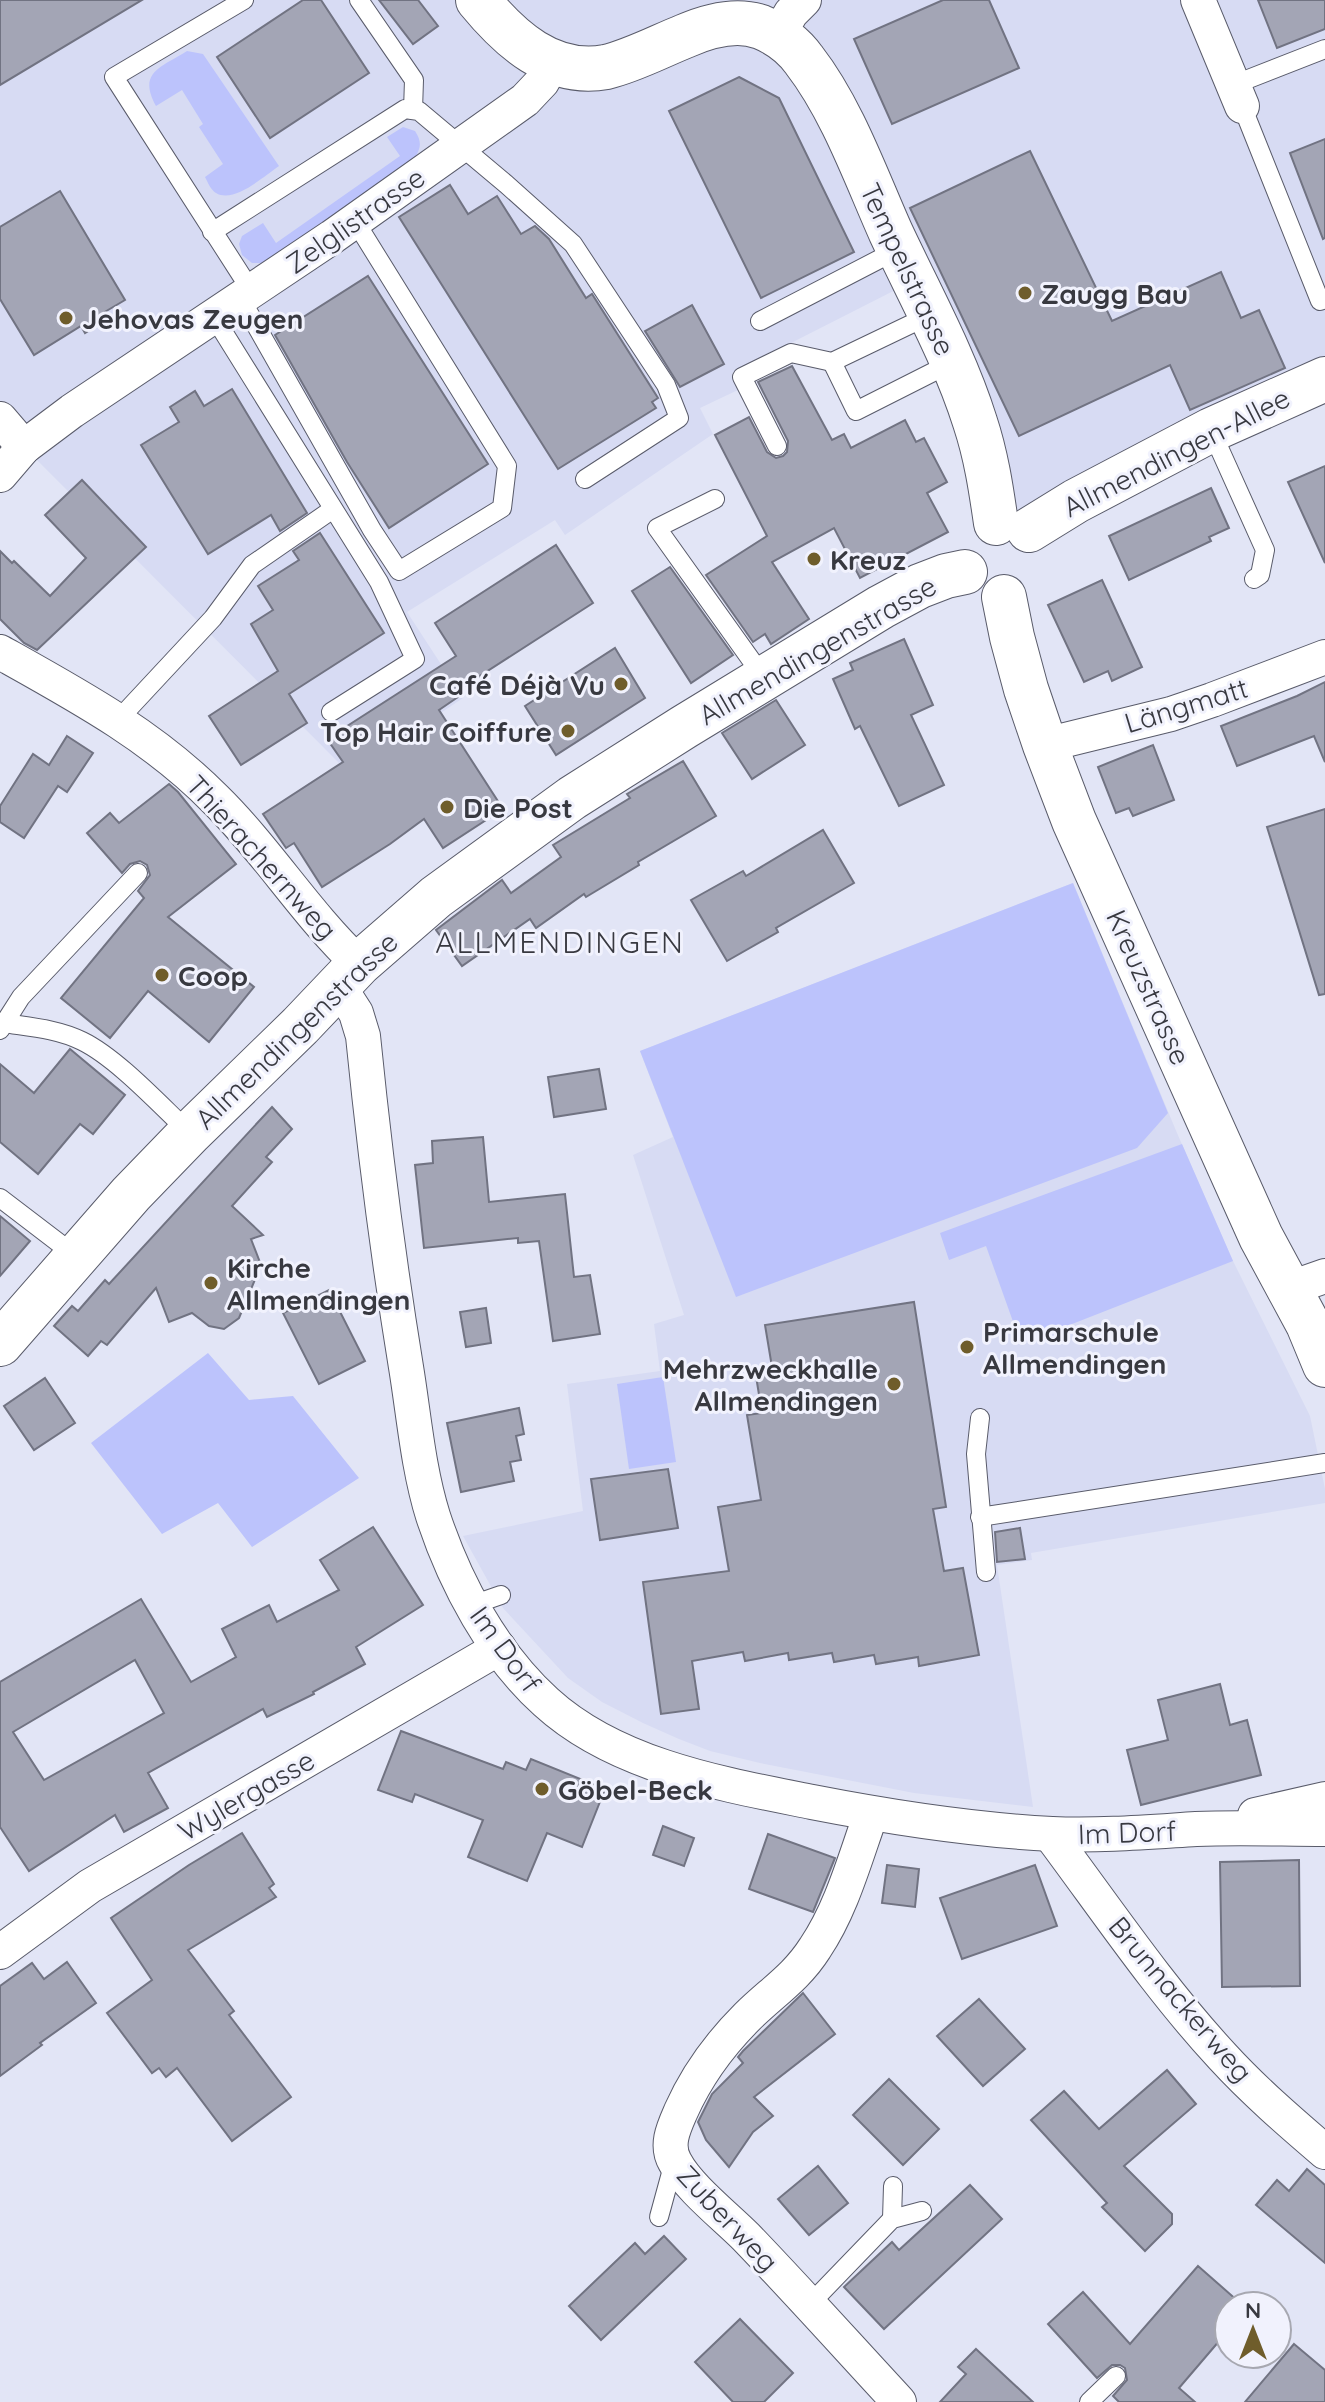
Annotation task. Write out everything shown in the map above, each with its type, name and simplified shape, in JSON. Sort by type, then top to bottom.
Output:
[{"type":"street","points":[[478,0],[512,39],[535,54],[574,66],[607,66],[697,30],[726,24],[760,27],[778,35],[791,13],[804,0]]},
{"type":"street","points":[[1198,0],[1238,95]]},
{"type":"street","name":"Tempelstrasse","points":[[778,35],[803,58],[841,124],[951,363],[1013,526],[1035,553],[1030,576],[1023,585],[1004,597]]},
{"type":"street","name":"Zelglistrasse","points":[[0,475],[24,447],[72,411],[355,221],[525,100],[542,82],[554,61]]},
{"type":"street","name":"Allmendingen-Allee","points":[[1013,526],[1076,501],[1211,430],[1325,379]]},
{"type":"street","points":[[0,419],[24,447]]},
{"type":"street","points":[[1004,597],[990,597],[970,585],[964,561],[978,533],[1013,526]]},
{"type":"street","name":"Allmendingenstrasse","points":[[0,1344],[131,1194],[190,1133],[349,974],[436,897],[537,822],[764,678],[920,586],[965,572]]},
{"type":"street","name":"Kreuzstrasse","points":[[1004,597],[1012,637],[1045,745],[1074,821],[1261,1237],[1307,1282],[1308,1324],[1325,1365]]},
{"type":"street","name":"Thierachernweg","points":[[0,652],[118,720],[160,749],[218,801],[335,940],[349,974]]},
{"type":"street","name":"Längmatt","points":[[1045,745],[1171,714],[1325,657]]},
{"type":"street","name":"Im Dorf","points":[[349,974],[363,1036],[396,1304],[433,1516],[453,1567],[487,1600],[499,1648],[547,1704],[580,1728],[617,1748],[665,1766],[748,1789],[871,1814],[1050,1834],[1325,1829]]},
{"type":"street","name":"Wylergasse","points":[[0,1952],[90,1886],[499,1648]]},
{"type":"street","name":"Im Dorf","points":[[1198,1829],[1325,1799]]},
{"type":"street","name":"Zuberweg","points":[[871,1814],[828,1927],[816,1947],[801,1968],[748,2016],[724,2043],[692,2087],[672,2131],[670,2148],[674,2162],[688,2180],[899,2402]]},
{"type":"street","name":"Brunnackerweg","points":[[1050,1834],[1180,2008],[1233,2067],[1325,2152]]},
{"type":"lane","points":[[244,0],[114,77],[212,232],[236,302],[333,509],[379,582],[415,659],[331,712]]},
{"type":"lane","points":[[359,0],[414,80],[413,110]]},
{"type":"lane","points":[[1325,49],[1238,95],[1320,301],[1325,299]]},
{"type":"lane","points":[[212,232],[405,109],[419,111],[573,244],[666,385],[679,418],[585,479]]},
{"type":"lane","points":[[236,302],[399,571],[502,508],[507,466],[355,221]]},
{"type":"lane","points":[[760,321],[899,249]]},
{"type":"lane","points":[[777,446],[742,377],[791,353],[832,362],[930,315]]},
{"type":"lane","points":[[832,362],[856,411],[951,363]]},
{"type":"lane","points":[[1211,430],[1265,550],[1260,575],[1254,579]]},
{"type":"lane","points":[[715,499],[657,528],[764,678]]},
{"type":"lane","points":[[118,720],[213,618],[252,565],[333,509]]},
{"type":"lane","points":[[138,873],[21,997],[2,1027],[50,1030],[82,1041],[107,1057],[190,1133]]},
{"type":"lane","points":[[0,1198],[76,1256]]},
{"type":"lane","points":[[980,1418],[976,1454],[986,1572]]},
{"type":"lane","points":[[980,1517],[1325,1463]]},
{"type":"lane","points":[[659,2217],[674,2162]]},
{"type":"lane","points":[[892,2219],[893,2186]]},
{"type":"lane","points":[[809,2305],[892,2219],[922,2211]]},
{"type":"lane","points":[[1089,2402],[1116,2376]]},
{"type":"shaded area","points":[[0,0],[1325,0],[1325,379],[1021,523],[913,281],[732,373],[740,389],[700,408],[713,434],[565,535],[555,520],[407,612],[463,698],[350,774],[0,426]]},
{"type":"shaded area","points":[[187,51],[203,54],[279,166],[240,192],[223,195],[214,192],[208,184],[205,177],[223,164],[199,127],[203,124],[182,90],[156,106],[151,95],[149,85],[155,72]]},
{"type":"shaded area","points":[[403,127],[415,131],[419,139],[414,160],[263,263],[252,263],[242,255],[239,244],[242,236],[263,223],[276,243],[400,156],[387,137]]},
{"type":"shaded area","name":"Primarschule Allmendingen","points":[[1073,883],[1233,1261],[1310,1416],[1325,1503],[1031,1553],[1032,1560],[997,1565],[1033,1807],[914,1793],[710,1751],[602,1702],[568,1678],[503,1608],[463,1536],[583,1511],[567,1384],[660,1371],[654,1324],[684,1315],[633,1155],[673,1137],[640,1051]]},
{"type":"shaded area","points":[[1073,883],[1168,1113],[1137,1148],[736,1297],[640,1051]]},
{"type":"shaded area","points":[[1182,1144],[1233,1261],[1021,1344],[986,1246],[949,1260],[940,1233]]},
{"type":"shaded area","points":[[208,1353],[249,1400],[293,1396],[359,1478],[252,1547],[218,1503],[162,1534],[91,1443]]},
{"type":"shaded area","points":[[663,1377],[676,1462],[629,1469],[617,1384]]},
{"type":"building","points":[[0,0],[142,0],[0,85]]},
{"type":"building","points":[[303,0],[321,0],[369,73],[270,138],[217,57]]},
{"type":"building","points":[[379,0],[418,0],[438,26],[413,44]]},
{"type":"building","points":[[943,0],[989,0],[1019,68],[892,124],[854,39]]},
{"type":"building","points":[[1258,0],[1325,0],[1325,29],[1277,48]]},
{"type":"building","points":[[739,77],[779,98],[854,252],[761,298],[669,111]]},
{"type":"building","points":[[1325,139],[1325,238],[1323,239],[1290,153]]},
{"type":"building","name":"Zaugg Bau","points":[[1030,151],[1112,321],[1221,272],[1241,318],[1259,310],[1285,368],[1190,410],[1170,365],[1019,436],[910,208]]},
{"type":"building","points":[[450,185],[468,214],[497,196],[521,234],[535,226],[549,239],[586,298],[592,294],[658,398],[652,402],[656,408],[558,469],[399,217]]},
{"type":"building","points":[[60,191],[125,300],[103,313],[107,319],[85,333],[81,326],[34,355],[0,299],[0,227]]},
{"type":"building","points":[[368,276],[488,464],[389,528],[347,462],[275,335]]},
{"type":"building","points":[[692,305],[724,364],[680,387],[645,331]]},
{"type":"building","points":[[792,366],[832,440],[844,434],[851,448],[905,420],[916,442],[924,438],[947,482],[927,493],[948,532],[860,578],[834,528],[772,562],[809,619],[771,644],[765,634],[753,642],[706,575],[767,536],[715,435],[749,417],[767,452],[776,458],[783,456],[787,452],[788,441],[758,382]]},
{"type":"building","points":[[232,389],[307,513],[280,531],[271,515],[208,554],[141,445],[179,422],[170,407],[195,391],[204,406]]},
{"type":"building","points":[[1325,466],[1325,563],[1288,482]]},
{"type":"building","points":[[82,480],[146,547],[37,650],[24,643],[0,619],[0,551],[50,596],[86,558],[45,515]]},
{"type":"building","points":[[1211,488],[1229,528],[1209,537],[1211,541],[1129,580],[1109,536]]},
{"type":"building","points":[[320,533],[384,633],[289,694],[307,723],[241,765],[209,716],[278,671],[251,624],[273,610],[258,586],[299,560],[293,551]]},
{"type":"building","points":[[556,545],[593,603],[455,692],[458,697],[439,710],[503,809],[443,848],[424,819],[322,887],[294,843],[286,848],[263,814],[343,762],[327,739],[456,656],[435,623]]},
{"type":"building","points":[[670,567],[733,655],[691,683],[632,591]]},
{"type":"building","points":[[1102,580],[1142,667],[1112,681],[1108,671],[1084,682],[1048,605]]},
{"type":"building","points":[[904,639],[933,705],[911,715],[944,785],[899,806],[860,726],[855,729],[833,679],[853,670],[850,663]]},
{"type":"building","points":[[615,648],[645,698],[556,755],[525,706]]},
{"type":"building","points":[[1325,682],[1325,762],[1314,736],[1237,766],[1221,726]]},
{"type":"building","points":[[776,700],[805,745],[752,779],[722,733]]},
{"type":"building","points":[[67,736],[93,753],[67,792],[58,786],[24,838],[0,822],[0,806],[33,754],[49,765]]},
{"type":"building","points":[[1153,745],[1174,800],[1133,816],[1129,808],[1116,813],[1098,767]]},
{"type":"building","points":[[683,761],[716,816],[586,897],[584,894],[536,928],[530,919],[462,966],[436,930],[502,880],[511,893],[561,857],[553,845],[630,798],[627,794]]},
{"type":"building","points":[[169,784],[236,864],[168,917],[254,987],[209,1042],[148,991],[110,1038],[61,998],[144,898],[138,891],[150,875],[147,865],[140,861],[130,864],[122,873],[87,833],[110,813],[119,823]]},
{"type":"building","points":[[1325,809],[1325,994],[1319,995],[1267,827]]},
{"type":"building","points":[[823,830],[854,883],[776,928],[778,932],[727,961],[691,900],[743,871],[746,876]]},
{"type":"building","points":[[70,1049],[125,1095],[93,1134],[80,1124],[38,1174],[0,1142],[0,1064],[34,1093]]},
{"type":"building","points":[[599,1069],[606,1109],[554,1117],[548,1077]]},
{"type":"building","points":[[272,1107],[292,1129],[266,1157],[272,1162],[232,1206],[263,1235],[251,1239],[261,1265],[239,1318],[224,1329],[209,1326],[192,1313],[169,1322],[156,1288],[107,1345],[101,1341],[88,1356],[54,1326],[72,1306],[78,1311],[105,1280],[109,1284]]},
{"type":"building","points":[[483,1137],[489,1202],[565,1194],[574,1277],[590,1275],[600,1334],[553,1341],[539,1241],[518,1243],[518,1238],[424,1248],[415,1165],[433,1163],[432,1141]]},
{"type":"building","points":[[0,1216],[30,1241],[0,1276]]},
{"type":"building","points":[[329,1290],[365,1361],[319,1384],[283,1313]]},
{"type":"building","points":[[914,1302],[946,1507],[933,1509],[944,1571],[963,1568],[979,1655],[919,1666],[918,1657],[876,1664],[874,1655],[834,1662],[832,1653],[789,1660],[788,1653],[745,1661],[743,1652],[692,1661],[699,1709],[661,1714],[643,1582],[729,1571],[718,1507],[761,1500],[747,1415],[762,1413],[755,1370],[772,1367],[765,1325]]},
{"type":"building","points":[[486,1308],[491,1343],[466,1347],[460,1312]]},
{"type":"building","points":[[45,1378],[75,1423],[34,1450],[4,1406]]},
{"type":"building","points":[[519,1408],[524,1434],[516,1436],[521,1460],[510,1462],[514,1481],[461,1492],[447,1423]]},
{"type":"building","points":[[668,1469],[678,1528],[600,1540],[591,1479]]},
{"type":"building","points":[[373,1527],[423,1605],[356,1647],[365,1664],[267,1717],[263,1709],[148,1773],[168,1808],[124,1832],[115,1815],[29,1871],[0,1827],[0,1682],[141,1599],[191,1682],[236,1657],[222,1629],[269,1605],[277,1622],[339,1590],[320,1560]],"holes":[[[135,1660],[164,1713],[44,1780],[13,1732]]]},
{"type":"building","points":[[1020,1528],[1025,1559],[997,1562],[995,1532]]},
{"type":"building","points":[[1220,1684],[1230,1725],[1247,1720],[1261,1775],[1141,1805],[1127,1750],[1168,1740],[1158,1700]]},
{"type":"building","points":[[401,1731],[503,1769],[506,1762],[526,1770],[531,1759],[605,1789],[582,1847],[547,1833],[527,1881],[468,1857],[483,1820],[415,1794],[412,1802],[378,1790]]},
{"type":"building","points":[[663,1826],[694,1838],[684,1866],[653,1855]]},
{"type":"building","points":[[242,1833],[274,1884],[269,1888],[276,1897],[188,1950],[234,2011],[229,2015],[291,2097],[232,2141],[177,2068],[166,2077],[159,2068],[152,2073],[107,2013],[152,1980],[111,1918]]},
{"type":"building","points":[[768,1834],[835,1858],[813,1912],[749,1889]]},
{"type":"building","points":[[1299,1860],[1300,1986],[1222,1987],[1220,1862]]},
{"type":"building","points":[[887,1865],[919,1869],[915,1907],[882,1903]]},
{"type":"building","points":[[1035,1865],[1057,1926],[962,1959],[940,1898]]},
{"type":"building","points":[[67,1962],[96,2003],[0,2076],[0,1986],[32,1963],[44,1979]]},
{"type":"building","points":[[803,1993],[835,2034],[754,2097],[773,2116],[753,2132],[729,2167],[706,2140],[698,2122],[712,2094],[743,2063],[738,2057]]},
{"type":"building","points":[[979,1999],[1025,2049],[983,2086],[937,2036]]},
{"type":"building","points":[[1167,2070],[1196,2104],[1124,2166],[1172,2214],[1172,2224],[1145,2251],[1102,2207],[1107,2203],[1031,2120],[1064,2091],[1099,2129]]},
{"type":"building","points":[[889,2079],[939,2129],[903,2165],[853,2115]]},
{"type":"building","points":[[818,2166],[848,2203],[809,2235],[778,2199]]},
{"type":"building","points":[[1307,2169],[1325,2185],[1325,2263],[1256,2205],[1277,2180],[1289,2191]]},
{"type":"building","points":[[970,2185],[1002,2219],[884,2329],[844,2287],[892,2242],[899,2250]]},
{"type":"building","points":[[664,2236],[686,2259],[601,2340],[569,2306],[635,2243],[645,2254]]},
{"type":"building","points":[[1198,2266],[1225,2290],[1213,2290],[1213,2348],[1179,2388],[1195,2402],[1119,2402],[1113,2396],[1127,2380],[1125,2368],[1112,2365],[1097,2378],[1048,2324],[1083,2292],[1130,2344]]},
{"type":"building","points":[[740,2319],[793,2373],[764,2402],[733,2402],[695,2362]]},
{"type":"building","points":[[1293,2345],[1325,2370],[1325,2402],[1245,2402],[1272,2370],[1293,2370]]},
{"type":"building","points":[[976,2349],[1033,2402],[940,2402],[966,2374],[958,2367]]},
{"type":"place","name":"Zaugg Bau","points":[[1025,293]]},
{"type":"place","name":"Jehovas Zeugen","points":[[66,318]]},
{"type":"place","name":"Kreuz","points":[[814,559]]},
{"type":"place","name":"Café Déjà Vu","points":[[621,684]]},
{"type":"place","name":"Top Hair Coiffure","points":[[568,731]]},
{"type":"place","name":"Die Post","points":[[447,807]]},
{"type":"place","name":"Coop","points":[[162,975]]},
{"type":"place","name":"Kirche Allmendingen","points":[[211,1283]]},
{"type":"place","name":"Primarschule Allmendingen","points":[[967,1347]]},
{"type":"place","name":"Mehrzweckhalle Allmendingen","points":[[894,1384]]},
{"type":"place","name":"Göbel-Beck","points":[[542,1789]]},
{"type":"district","name":"ALLMENDINGEN","points":[[560,942]]}]
